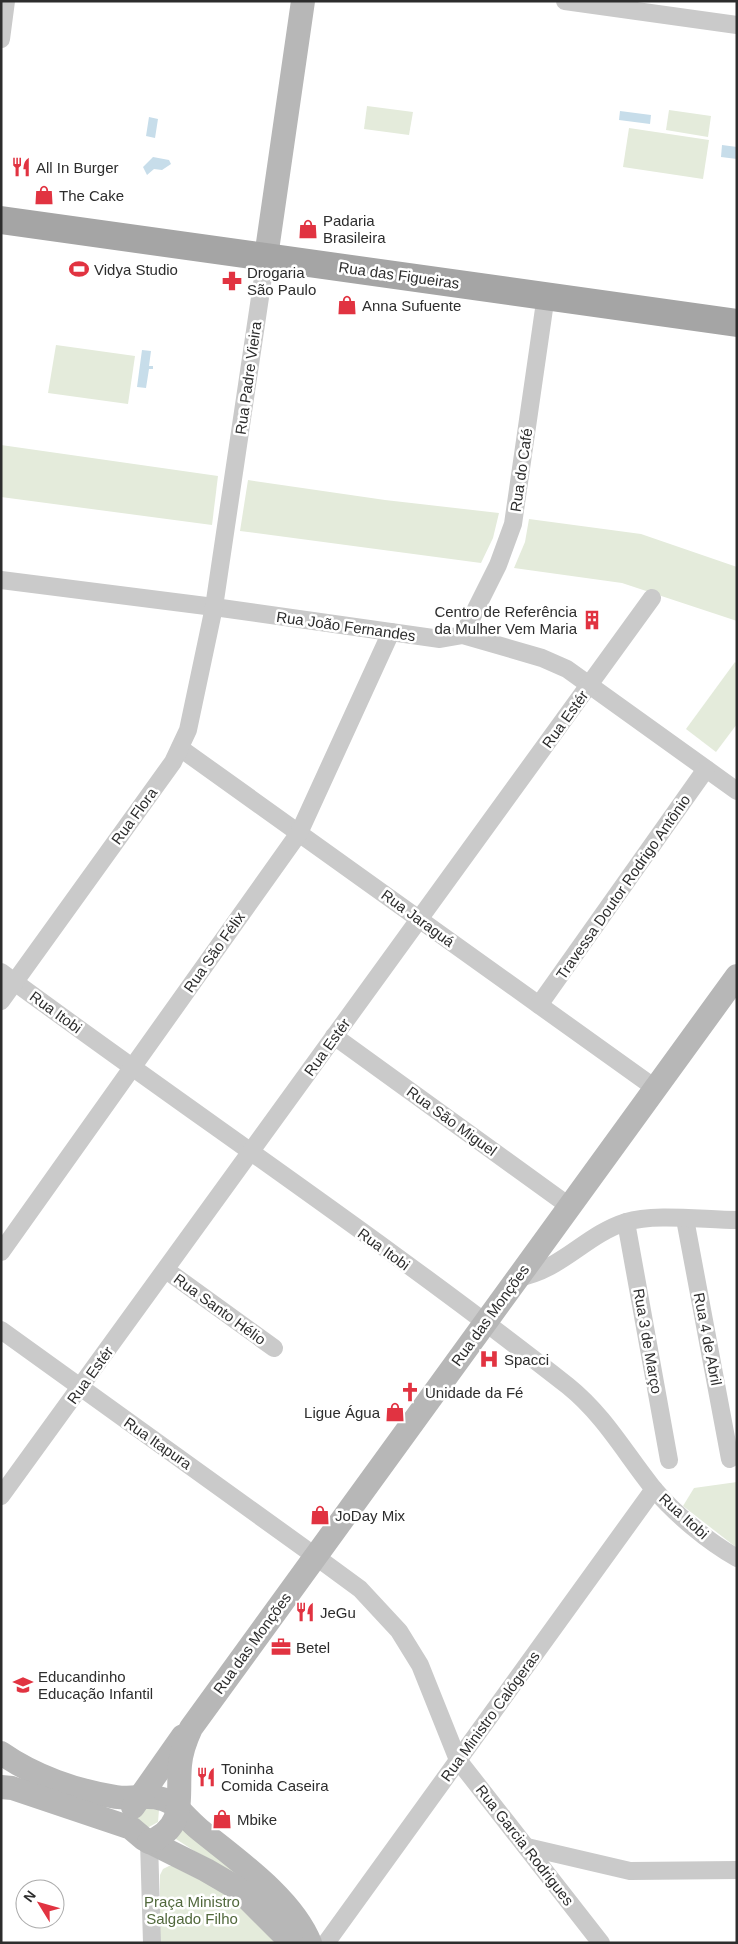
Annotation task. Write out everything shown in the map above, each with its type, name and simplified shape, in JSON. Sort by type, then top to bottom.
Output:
[{"type":"main road","name":"Rua das Figueiras","points":[[1,220],[737,323]]},
{"type":"street","points":[[1,38],[6,1]]},
{"type":"street","name":"Rua Padre Vieira","points":[[214,607],[303,1]]},
{"type":"street","points":[[565,1],[604,4],[737,25]]},
{"type":"street","name":"Rua do Café","points":[[463,635],[498,565],[513,524],[546,295]]},
{"type":"street","name":"Rua João Fernandes","points":[[1,580],[214,607],[440,639],[463,635],[554,662],[590,685],[737,791]]},
{"type":"street","name":"Rua Estér","points":[[1,1496],[652,598]]},
{"type":"street","name":"Rua Flora","points":[[1,1001],[8,978],[180,748],[188,730],[214,607]]},
{"type":"street","name":"Rua São Félix","points":[[1,1252],[299,833],[391,632]]},
{"type":"street","name":"Rua Jaraguá","points":[[180,748],[655,1088]]},
{"type":"street","name":"Travessa Doutor Rodrigo Antônio","points":[[539,1005],[706,769]]},
{"type":"street","name":"Rua das Monções","points":[[139,1797],[737,976]]},
{"type":"street","name":"Rua Itobi","points":[[8,978],[251,1152],[571,1388],[596,1411],[616,1434],[654,1489],[704,1535],[737,1558]]},
{"type":"street","name":"Rua São Miguel","points":[[334,1036],[569,1206]]},
{"type":"street","points":[[517,1278],[546,1270],[600,1235],[626,1222],[643,1218],[737,1220]]},
{"type":"street","name":"Rua 4 de Abril","points":[[685,1219],[730,1459]]},
{"type":"street","name":"Rua 3 de Março","points":[[626,1222],[669,1460]]},
{"type":"street","name":"Rua Santo Hélio","points":[[166,1270],[274,1348]]},
{"type":"street","name":"Rua Itapura","points":[[1,1330],[316,1556]]},
{"type":"street","name":"Rua Ministro Calógeras","points":[[326,1943],[654,1489]]},
{"type":"street","name":"Rua Garcia Rodrigues","points":[[316,1556],[360,1588],[399,1630],[420,1665],[458,1760],[601,1943]]},
{"type":"street","name":"Rua das Monções","points":[[179,1809],[181,1755],[191,1728]]},
{"type":"street","points":[[4,1755],[28,1771],[85,1790],[117,1797],[156,1797],[164,1799],[179,1809],[274,1894],[304,1928],[310,1943]]},
{"type":"street","points":[[1,1780],[8,1769],[4,1755]]},
{"type":"street","points":[[1,1786],[12,1788],[140,1835],[206,1870],[237,1888],[292,1943]]},
{"type":"street","points":[[139,1797],[130,1815],[140,1835],[152,1943]]},
{"type":"street","points":[[140,1835],[162,1836],[172,1826],[179,1809]]},
{"type":"street","points":[[527,1847],[630,1871],[737,1870]]},
{"type":"green space","points":[[367,106],[413,112],[409,135],[364,129]]},
{"type":"green space","points":[[669,110],[711,116],[708,137],[666,130]]},
{"type":"green space","points":[[629,128],[709,140],[703,179],[623,167]]},
{"type":"green space","points":[[56,345],[135,356],[128,404],[48,393]]},
{"type":"green space","points":[[1,445],[218,476],[212,525],[1,497]]},
{"type":"green space","points":[[248,480],[385,500],[499,513],[493,538],[481,563],[240,531]]},
{"type":"green space","points":[[529,519],[641,534],[737,567],[737,621],[622,583],[514,568],[525,542]]},
{"type":"green space","points":[[735,662],[737,664],[737,724],[716,752],[686,729]]},
{"type":"green space","points":[[737,1482],[737,1548],[683,1506],[694,1488]]},
{"type":"green space","points":[[138,1807],[159,1810],[158,1822],[149,1827],[143,1826],[136,1816]]},
{"type":"green space","points":[[181,1828],[242,1875],[228,1873],[176,1839],[174,1837]]},
{"type":"green space","name":"Praça Ministro Salgado Filho","points":[[175,1866],[230,1895],[277,1943],[160,1943],[160,1875],[163,1869]]},
{"type":"water","points":[[620,111],[651,115],[650,124],[619,120]]},
{"type":"water","points":[[149,117],[158,119],[155,138],[146,136]]},
{"type":"water","points":[[722,145],[737,147],[737,159],[721,157]]},
{"type":"water","points":[[153,157],[169,160],[171,164],[162,170],[154,169],[147,175],[143,167]]},
{"type":"water","points":[[142,350],[151,351],[149,366],[153,366],[153,369],[149,369],[146,388],[137,387]]},
{"type":"place","name":"All In Burger","points":[[21,167]]},
{"type":"place","name":"The Cake","points":[[44,195]]},
{"type":"place","name":"Padaria Brasileira","points":[[308,229]]},
{"type":"place","name":"Vidya Studio","points":[[79,269]]},
{"type":"place","name":"Drogaria São Paulo","points":[[232,281]]},
{"type":"place","name":"Anna Sufuente","points":[[347,305]]},
{"type":"place","name":"Centro de Referência da Mulher Vem Maria","points":[[592,620]]},
{"type":"place","name":"Spacci","points":[[489,1359]]},
{"type":"place","name":"Unidade da Fé","points":[[410,1392]]},
{"type":"place","name":"Ligue Água","points":[[395,1412]]},
{"type":"place","name":"JoDay Mix","points":[[320,1515]]},
{"type":"place","name":"JeGu","points":[[305,1612]]},
{"type":"place","name":"Betel","points":[[281,1647]]},
{"type":"place","name":"Educandinho Educação Infantil","points":[[23,1685]]},
{"type":"place","name":"Toninha Comida Caseira","points":[[206,1777]]},
{"type":"place","name":"Mbike","points":[[222,1819]]}]
